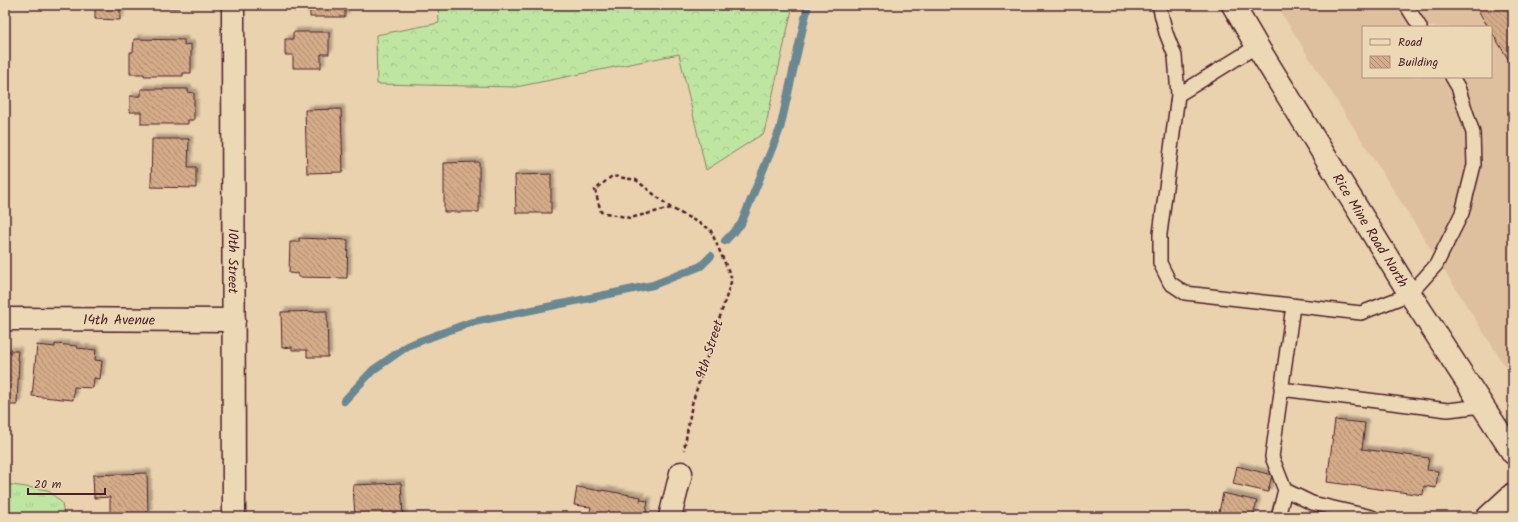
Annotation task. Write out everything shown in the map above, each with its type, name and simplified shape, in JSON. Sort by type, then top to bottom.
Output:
[{"type":"street","name":"10th Street","points":[[233,5],[234,517]]},
{"type":"street","name":"Rice Mine Road North","points":[[1233,5],[1410,294],[1513,454]]},
{"type":"street","name":"14th Avenue","points":[[5,319],[234,320]]},
{"type":"street","points":[[670,517],[681,473]]},
{"type":"street","points":[[1488,517],[1513,494]]},
{"type":"lane","points":[[1159,5],[1166,33],[1175,56],[1178,95],[1160,234],[1160,263],[1170,283],[1185,293],[1361,313],[1410,294],[1436,265],[1462,213],[1474,165],[1474,133],[1458,87],[1453,78]]},
{"type":"lane","points":[[1406,5],[1419,26]]},
{"type":"lane","points":[[1178,95],[1257,46]]},
{"type":"lane","points":[[1278,517],[1285,490],[1272,457],[1293,306]]},
{"type":"lane","points":[[1281,389],[1448,410],[1482,406]]},
{"type":"lane","points":[[1285,490],[1333,513],[1372,517]]},
{"type":"path","name":"9th Street","points":[[671,208],[630,218],[601,212],[595,190],[612,176],[636,180],[671,208],[710,229],[732,279],[692,404],[681,473]]},
{"type":"shaded area","points":[[1276,5],[1513,5],[1513,379]]},
{"type":"green space","points":[[438,5],[793,5],[764,133],[706,170],[679,54],[516,87],[377,84],[376,35],[439,23]]},
{"type":"green space","points":[[5,484],[48,490],[62,503],[64,517],[5,517]]},
{"type":"building","points":[[95,5],[120,5],[120,20],[95,19]]},
{"type":"building","points":[[137,5],[180,5],[180,8],[137,8]]},
{"type":"building","points":[[285,5],[345,5],[345,17],[310,17],[310,11],[293,11],[294,7]]},
{"type":"building","points":[[1475,5],[1513,5],[1513,67],[1492,33],[1492,26],[1487,26]]},
{"type":"building","points":[[293,32],[329,32],[329,54],[321,54],[321,68],[293,68],[293,55],[285,55],[285,39],[293,39]]},
{"type":"building","points":[[134,39],[184,40],[184,45],[191,44],[191,73],[183,73],[183,76],[144,76],[144,74],[130,74],[130,52],[133,52]]},
{"type":"building","points":[[141,89],[188,89],[188,92],[194,93],[194,120],[188,120],[188,124],[141,124],[141,112],[130,112],[130,96],[141,96]]},
{"type":"building","points":[[341,109],[343,172],[307,173],[305,110]]},
{"type":"building","points":[[152,139],[189,139],[188,167],[196,167],[196,188],[151,187]]},
{"type":"building","points":[[479,162],[479,212],[444,212],[444,163]]},
{"type":"building","points":[[551,174],[551,213],[516,213],[515,175]]},
{"type":"building","points":[[299,238],[348,240],[347,278],[298,277],[298,274],[289,273],[290,242],[299,242]]},
{"type":"building","points":[[327,311],[328,357],[307,357],[307,350],[292,350],[292,347],[282,348],[281,312]]},
{"type":"building","points":[[55,344],[77,346],[77,348],[96,350],[95,360],[102,361],[100,379],[94,378],[93,388],[74,387],[73,400],[32,396],[37,345],[55,347]]},
{"type":"building","points":[[5,351],[18,351],[17,405],[5,405]]},
{"type":"building","points":[[1335,420],[1365,423],[1362,449],[1429,458],[1427,470],[1438,471],[1436,488],[1424,486],[1423,495],[1327,482]]},
{"type":"building","points":[[1237,466],[1272,475],[1268,492],[1233,484]]},
{"type":"building","points":[[147,473],[148,513],[110,515],[110,497],[94,498],[93,475]]},
{"type":"building","points":[[401,483],[403,517],[355,517],[353,485]]},
{"type":"building","points":[[577,487],[641,497],[640,500],[648,501],[645,517],[589,517],[591,507],[574,505]]},
{"type":"building","points":[[1223,493],[1257,501],[1253,517],[1218,517]]},
{"type":"waterway","points":[[725,241],[741,224],[780,129],[808,5]]},
{"type":"waterway","points":[[344,401],[373,370],[409,345],[469,323],[653,285],[701,266],[711,256]]}]
